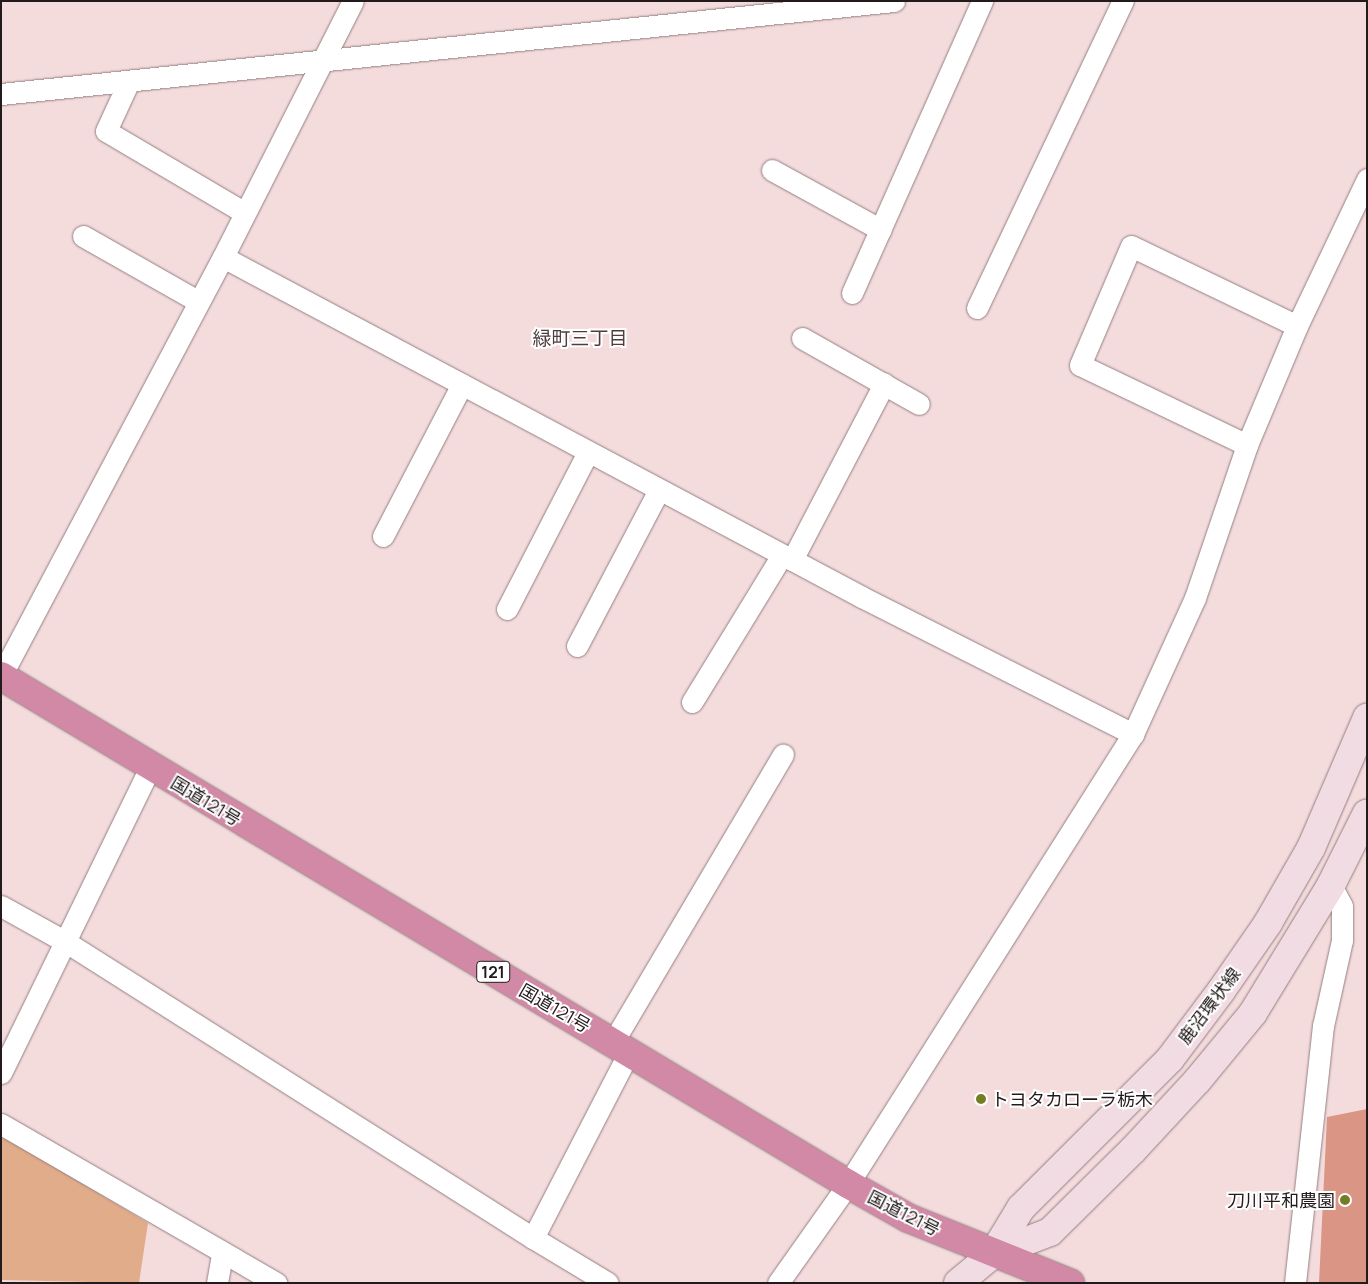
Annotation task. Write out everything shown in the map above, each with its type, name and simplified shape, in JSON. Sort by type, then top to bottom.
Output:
[{"type":"highway","name":"国道121号","points":[[1,676],[150,768],[848,1184],[908,1218],[993,1254],[1070,1283]]},
{"type":"main road","name":"鹿沼環状線","points":[[993,1254],[1021,1208],[1170,1059],[1221,992],[1268,923],[1312,848],[1367,718]]},
{"type":"main road","name":"鹿沼環状線","points":[[958,1283],[993,1254],[1050,1232],[1197,1081],[1252,1013],[1331,885],[1367,813]]},
{"type":"street","points":[[1,94],[894,1]]},
{"type":"street","points":[[852,293],[982,1]]},
{"type":"street","points":[[977,308],[1123,1]]},
{"type":"street","points":[[1,676],[224,257],[321,61],[345,4]]},
{"type":"street","points":[[129,81],[106,132],[245,214]]},
{"type":"street","points":[[772,170],[881,230]]},
{"type":"street","points":[[778,1283],[848,1184],[1133,734],[1195,598],[1247,446],[1297,326],[1367,179]]},
{"type":"street","points":[[83,236],[200,302]]},
{"type":"street","points":[[1247,446],[1080,365],[1131,246],[1297,326]]},
{"type":"street","points":[[224,257],[659,490],[1133,734]]},
{"type":"street","points":[[802,338],[919,404]]},
{"type":"street","points":[[383,536],[462,384]]},
{"type":"street","points":[[692,702],[787,557],[884,384]]},
{"type":"street","points":[[507,609],[588,452]]},
{"type":"street","points":[[577,646],[659,490]]},
{"type":"street","points":[[533,1238],[621,1047],[783,754]]},
{"type":"street","points":[[1,1073],[150,768]]},
{"type":"street","points":[[1295,1283],[1324,1026],[1342,940],[1342,906],[1331,885]]},
{"type":"street","points":[[1,906],[66,942],[533,1238],[608,1283]]},
{"type":"street","points":[[1,1124],[222,1254],[276,1283]]},
{"type":"street","points":[[217,1283],[222,1254]]},
{"type":"shaded area","points":[[5,1137],[148,1223],[139,1283],[1,1280],[1,1139]]},
{"type":"building","name":"刀川平和農園","points":[[1367,1109],[1367,1283],[1319,1283],[1327,1117]]},
{"type":"place","name":"トヨタカローラ栃木","points":[[981,1099]]},
{"type":"place","name":"刀川平和農園","points":[[1345,1200]]},
{"type":"district","name":"緑町三丁目","points":[[580,339]]}]
